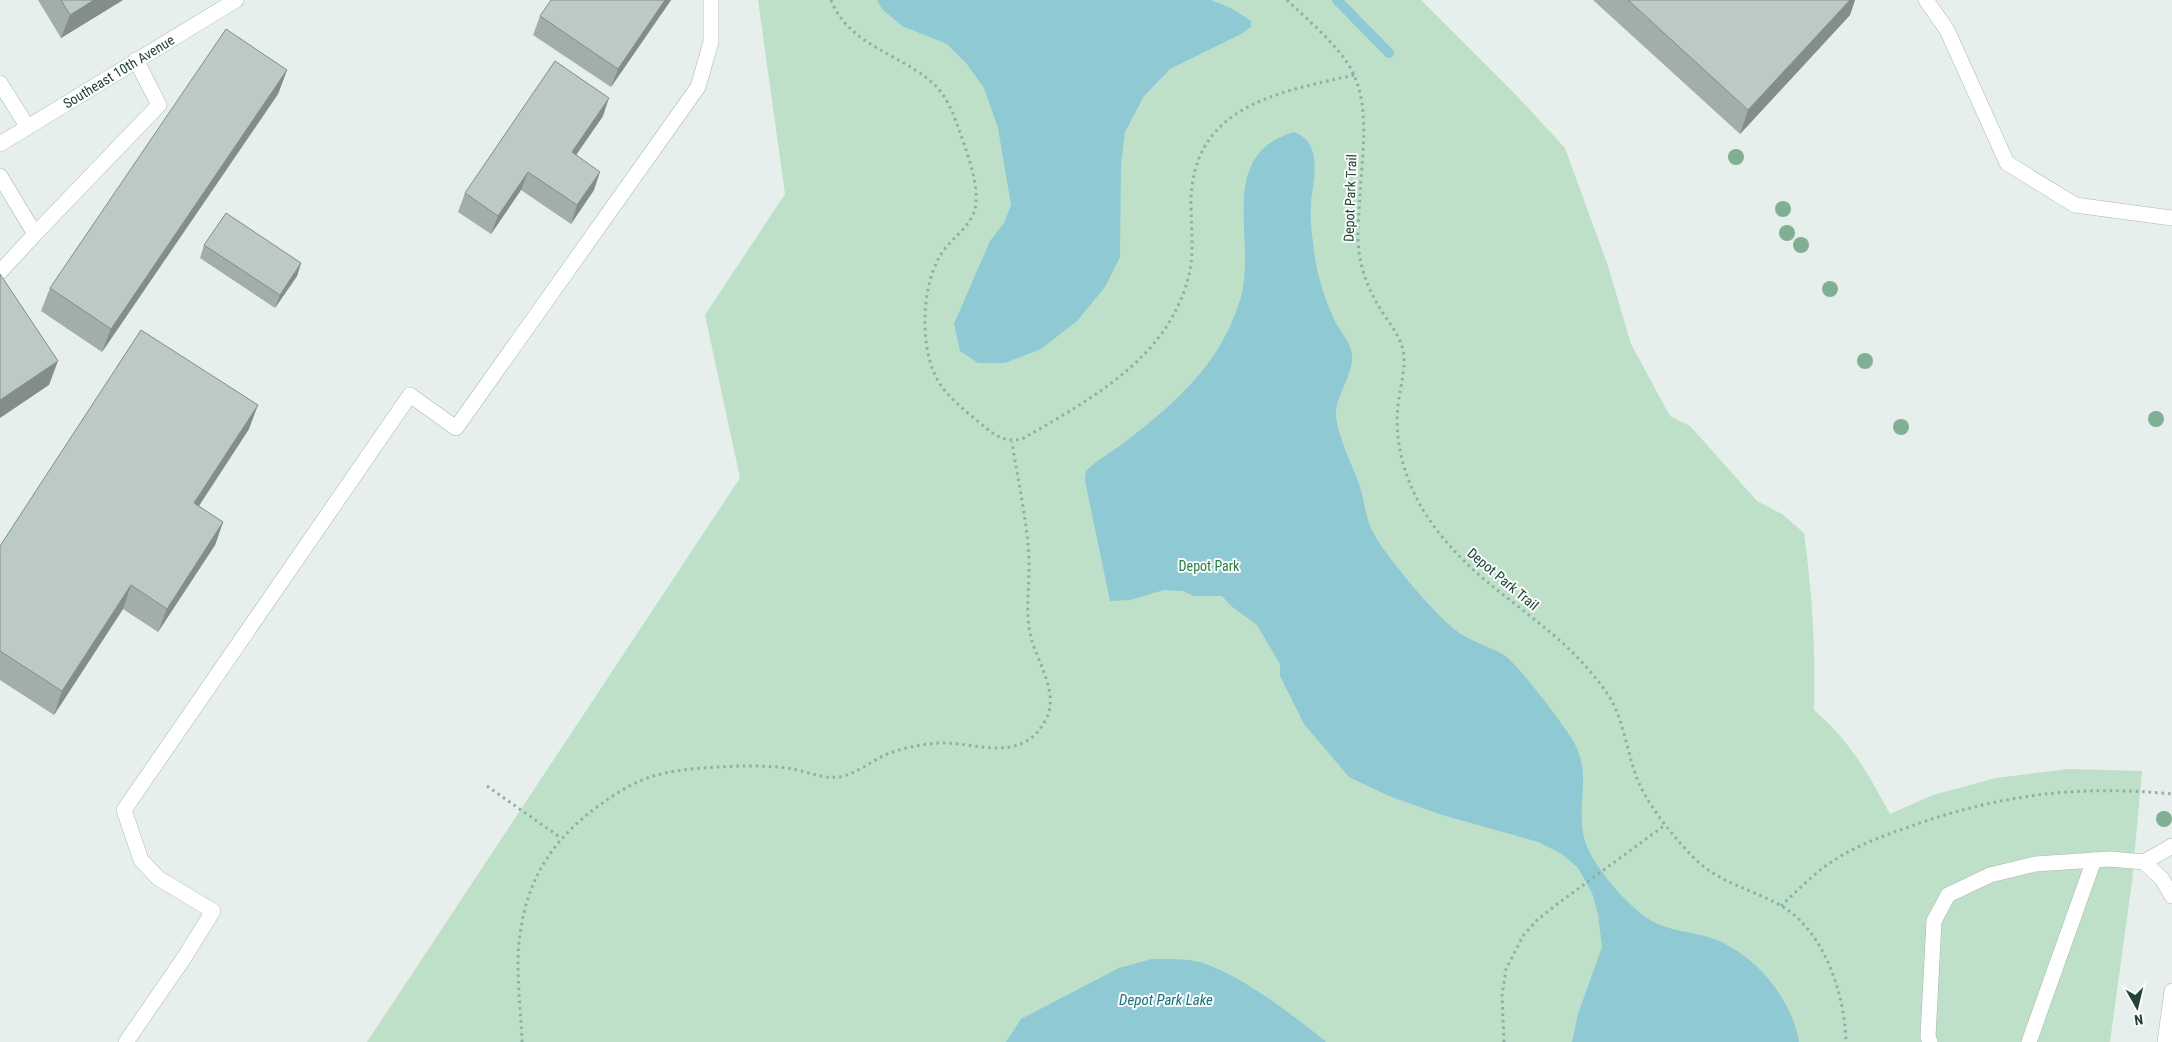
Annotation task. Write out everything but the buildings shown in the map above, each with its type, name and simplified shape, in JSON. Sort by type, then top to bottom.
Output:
[{"type":"street","name":"Southeast 10th Avenue","points":[[0,144],[236,0]]},
{"type":"street","points":[[126,1042],[184,958],[213,911],[158,878],[141,860],[124,810],[410,395],[456,428],[698,87],[711,42],[711,0]]},
{"type":"street","points":[[1926,0],[1947,30],[2007,163],[2075,205],[2172,218]]},
{"type":"street","points":[[2,278],[35,234],[159,105],[136,60]]},
{"type":"street","points":[[0,83],[28,126]]},
{"type":"street","points":[[0,176],[35,234]]},
{"type":"street","points":[[1930,1042],[1928,1037],[1934,921],[1948,894],[1990,876],[2035,864],[2094,860],[2144,862],[2172,846]]},
{"type":"street","points":[[2028,1042],[2094,860]]},
{"type":"street","points":[[2144,862],[2162,879],[2172,896]]},
{"type":"street","points":[[2165,1042],[2172,991]]},
{"type":"path","points":[[831,0],[836,13],[844,25],[857,35],[920,73],[937,87],[948,103],[969,163],[975,188],[976,205],[970,219],[940,256],[934,273],[928,292],[925,315],[927,354],[942,387],[958,405],[1003,440],[1012,442],[1024,438],[1099,393],[1140,358],[1160,334],[1176,309],[1188,282],[1193,258],[1193,182],[1201,152],[1217,128],[1236,114],[1272,98],[1309,85],[1354,75]]},
{"type":"path","name":"Depot Park Trail","points":[[1287,0],[1337,49],[1354,75],[1362,105],[1364,131],[1359,253],[1365,278],[1377,304],[1397,332],[1404,353],[1403,378],[1398,405],[1398,440],[1406,476],[1424,511],[1447,545],[1479,578],[1560,640],[1603,687],[1623,728],[1636,777],[1665,825],[1694,858],[1725,882],[1781,906],[1800,920],[1817,943],[1836,981],[1845,1014],[1846,1042]]},
{"type":"path","points":[[522,1042],[519,936],[531,888],[548,856],[561,838],[624,789],[660,774],[743,766],[772,766],[826,777],[839,777],[902,749],[944,743],[997,749],[1011,747],[1026,741],[1037,732],[1047,718],[1050,700],[1046,679],[1031,638],[1026,611],[1029,560],[1012,442]]},
{"type":"path","points":[[487,786],[561,838]]},
{"type":"path","points":[[1781,906],[1835,859],[1866,843],[1953,812],[2001,800],[2055,792],[2099,790],[2172,794]]},
{"type":"path","points":[[1504,1042],[1502,996],[1506,969],[1522,936],[1537,920],[1556,905],[1665,825]]},
{"type":"green space","name":"Depot Park","points":[[758,0],[1421,0],[1518,97],[1565,148],[1608,266],[1631,344],[1670,416],[1690,426],[1757,501],[1782,514],[1804,533],[1813,621],[1814,710],[1838,734],[1857,758],[1890,814],[1933,795],[1996,778],[2069,769],[2142,771],[2132,881],[2110,1042],[367,1042],[740,478],[705,315],[785,194]]},
{"type":"water","points":[[877,0],[1211,0],[1231,8],[1251,21],[1251,27],[1241,34],[1170,69],[1144,96],[1125,132],[1121,164],[1120,257],[1105,287],[1077,321],[1041,349],[1005,363],[978,363],[960,351],[954,324],[990,241],[1004,223],[1011,205],[998,128],[984,88],[966,63],[947,44],[902,26],[882,9]]},
{"type":"water","points":[[1294,132],[1310,144],[1313,153],[1314,173],[1311,217],[1316,262],[1330,310],[1349,344],[1352,354],[1352,362],[1337,407],[1337,421],[1342,440],[1359,484],[1369,523],[1377,539],[1410,583],[1448,624],[1463,635],[1504,655],[1511,661],[1540,694],[1567,731],[1582,764],[1582,825],[1584,838],[1593,859],[1619,893],[1639,912],[1655,923],[1717,940],[1746,957],[1759,968],[1781,995],[1789,1010],[1799,1042],[1572,1042],[1578,1014],[1602,947],[1598,914],[1592,893],[1578,868],[1562,854],[1538,842],[1439,814],[1389,796],[1349,777],[1304,724],[1280,676],[1280,664],[1257,625],[1231,606],[1222,596],[1194,596],[1183,591],[1164,590],[1130,600],[1110,601],[1085,481],[1086,471],[1163,411],[1210,361],[1233,320],[1241,297],[1245,274],[1244,201],[1247,179],[1255,159],[1270,143]]},
{"type":"water","name":"Depot Park Lake","points":[[1152,959],[1193,961],[1221,970],[1269,999],[1326,1042],[1006,1042],[1021,1019],[1119,968]]},
{"type":"waterway","points":[[1337,0],[1389,53]]}]
